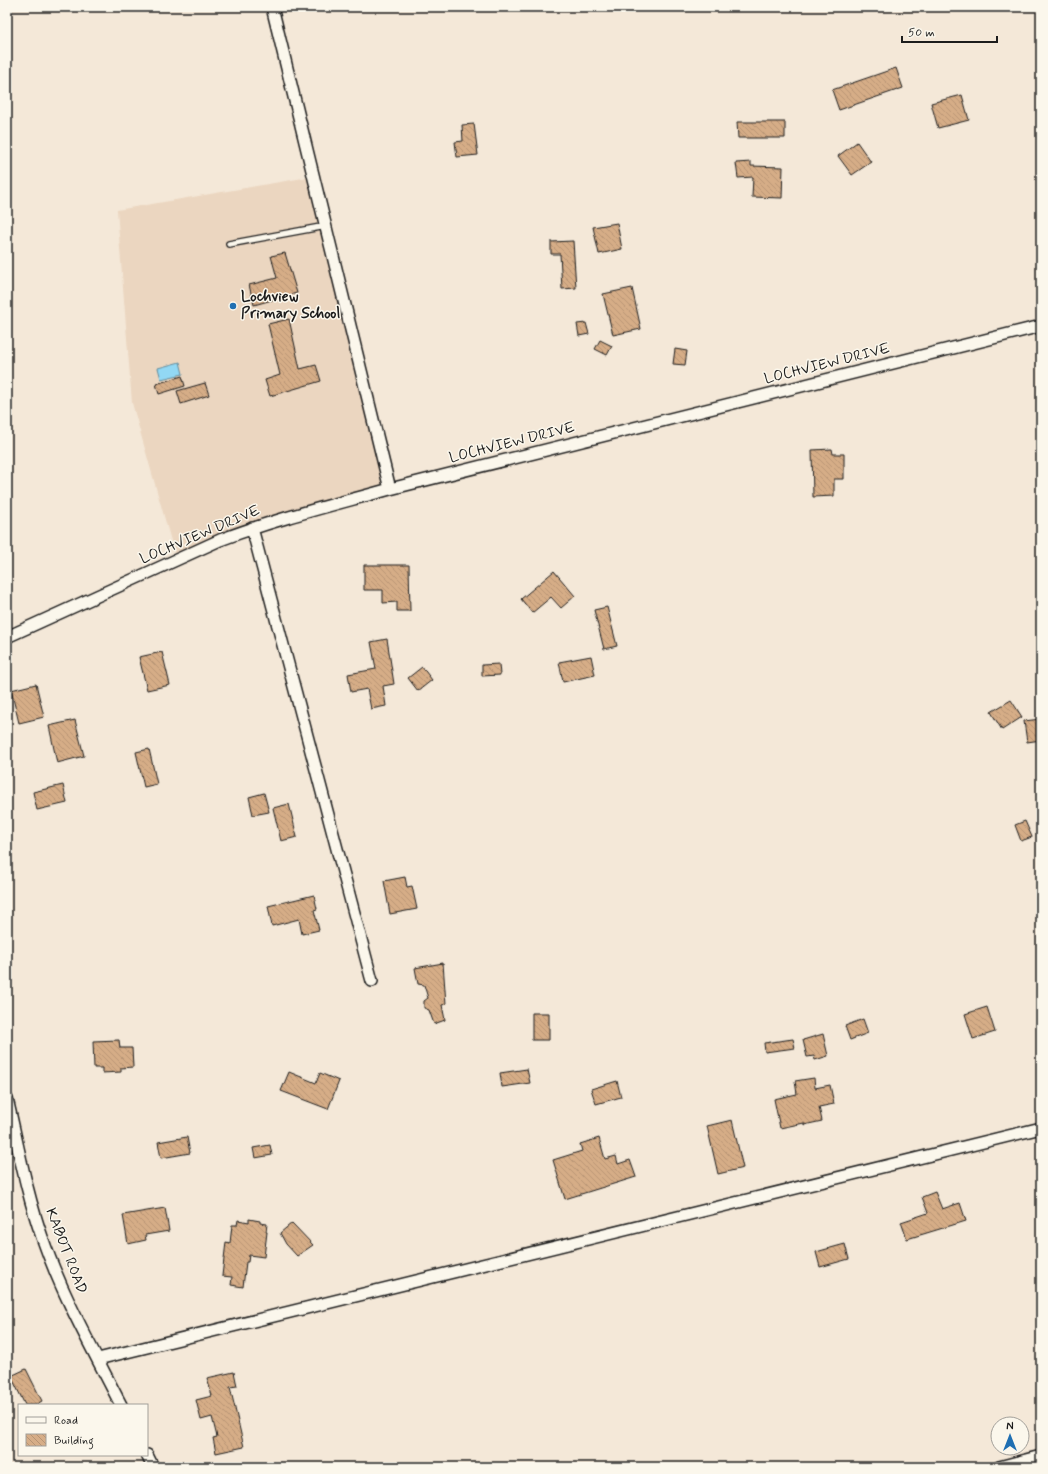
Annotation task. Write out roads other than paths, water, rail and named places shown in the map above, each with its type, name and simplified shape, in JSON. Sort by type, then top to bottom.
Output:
[{"type":"street","points":[[272,7],[390,489]]},
{"type":"street","name":"LOCHVIEW DRIVE","points":[[7,637],[220,540],[252,528],[390,489],[1041,326]]},
{"type":"street","points":[[252,528],[372,981]]},
{"type":"street","name":"KABOT ROAD","points":[[7,1099],[34,1210],[58,1280],[120,1404]]},
{"type":"street","points":[[98,1360],[1041,1128]]},
{"type":"street","points":[[148,1456],[153,1467]]},
{"type":"street","points":[[999,1467],[1041,1456]]},
{"type":"lane","points":[[229,244],[326,226]]},
{"type":"water","points":[[180,362],[183,374],[161,379],[158,368]]},
{"type":"place","name":"Lochview Primary School","points":[[233,306]]}]
